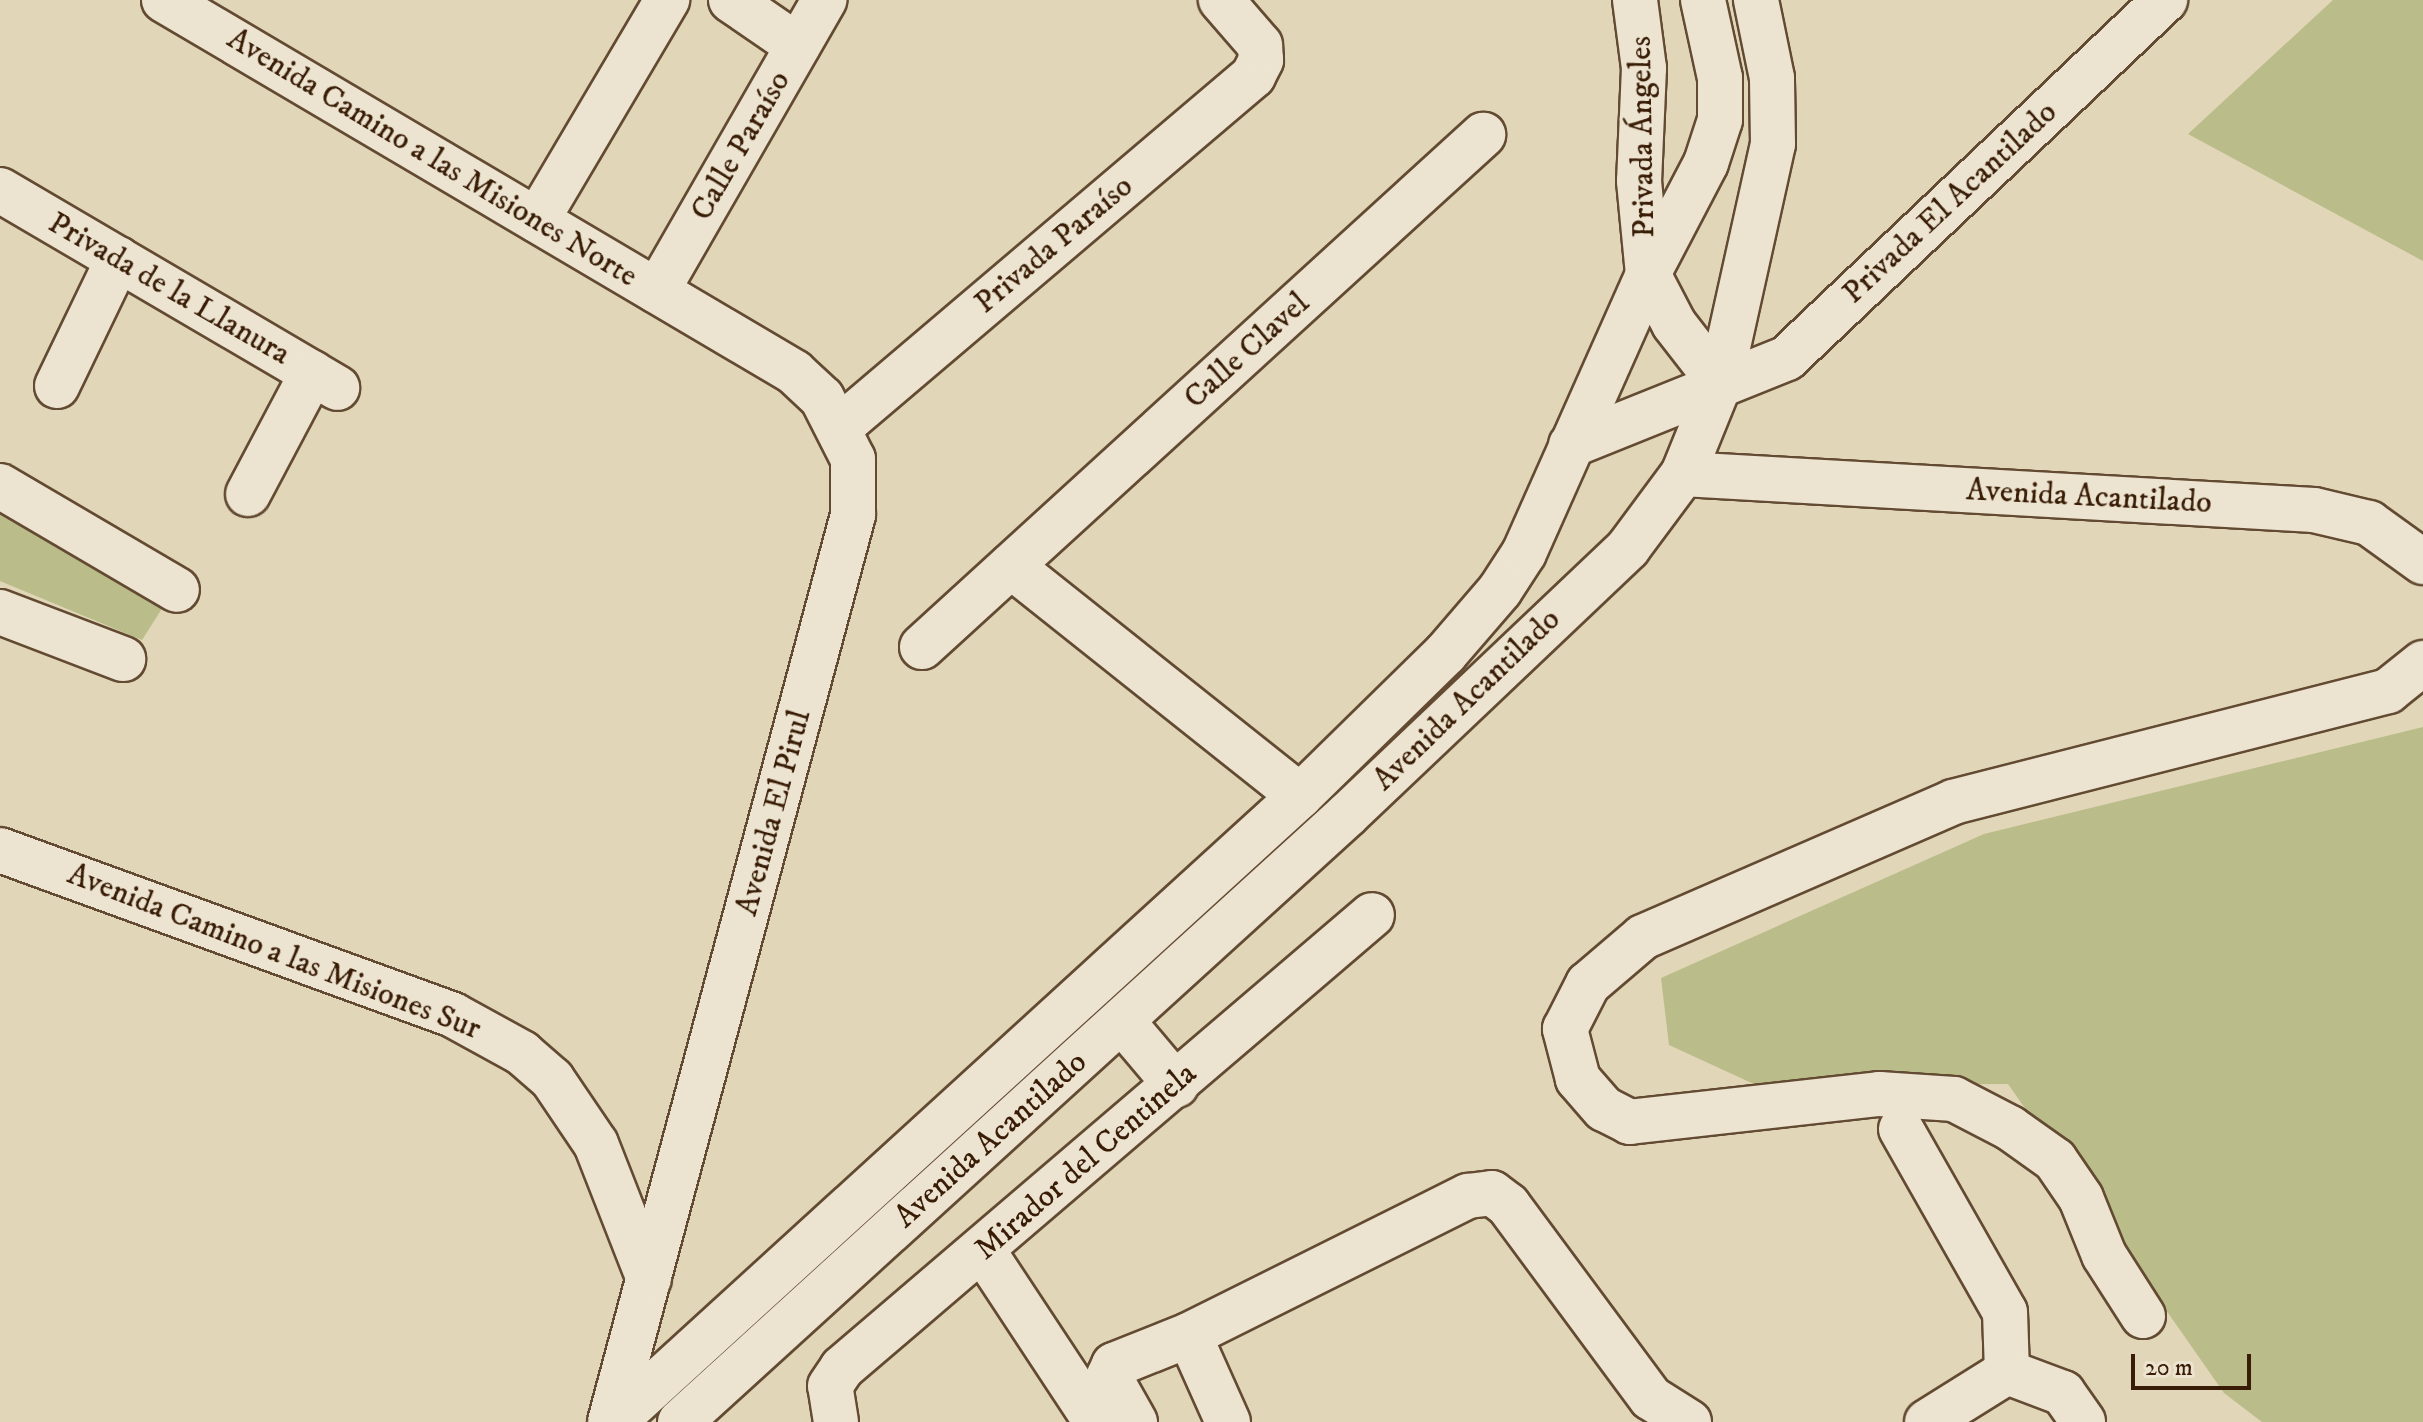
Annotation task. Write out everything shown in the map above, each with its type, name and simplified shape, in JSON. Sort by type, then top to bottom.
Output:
[{"type":"street","name":"Avenida Camino a las Misiones Norte","points":[[164,0],[657,291]]},
{"type":"street","points":[[537,220],[667,0]]},
{"type":"street","points":[[731,0],[798,46]]},
{"type":"street","name":"Calle Paraíso","points":[[657,291],[824,0]]},
{"type":"street","name":"Privada Paraíso","points":[[841,426],[1253,76],[1261,60],[1260,45],[1221,0]]},
{"type":"street","name":"Privada Ángeles","points":[[1635,0],[1643,55],[1639,181],[1648,274]]},
{"type":"street","name":"Avenida Acantilado","points":[[612,1422],[1300,796],[1445,654],[1500,590],[1524,553],[1648,274],[1706,163],[1720,120],[1720,78],[1703,0]]},
{"type":"street","points":[[1683,474],[1720,383],[1773,144],[1772,78],[1756,0]]},
{"type":"street","name":"Privada El Acantilado","points":[[1571,445],[1787,358],[2165,0]]},
{"type":"street","name":"Calle Clavel","points":[[922,647],[1483,135]]},
{"type":"street","name":"Privada de la Llanura","points":[[0,190],[325,380],[248,494]]},
{"type":"street","points":[[57,386],[118,259]]},
{"type":"street","points":[[1648,274],[1674,324],[1720,383]]},
{"type":"street","name":"Avenida El Pirul","points":[[612,1422],[853,515],[853,459],[841,426],[822,398],[794,372],[657,291]]},
{"type":"street","name":"Avenida Acantilado","points":[[680,1422],[1121,1022],[1628,548],[1683,474],[2314,510],[2369,523],[2423,562]]},
{"type":"street","points":[[0,486],[177,590]]},
{"type":"street","points":[[1011,566],[1300,796]]},
{"type":"street","points":[[0,612],[123,659]]},
{"type":"street","points":[[2143,1316],[2104,1255],[2081,1198],[2055,1160],[2010,1128],[1954,1099],[1879,1094],[1630,1122],[1604,1109],[1578,1079],[1565,1029],[1588,984],[1643,937],[1939,808],[2388,691],[2423,663]]},
{"type":"street","name":"Avenida Camino a las Misiones Sur","points":[[0,850],[453,1015],[522,1053],[552,1079],[596,1144],[649,1279]]},
{"type":"street","name":"Mirador del Centinela","points":[[836,1422],[830,1386],[842,1368],[984,1252],[1372,915]]},
{"type":"street","points":[[1121,1022],[1174,1086]]},
{"type":"street","points":[[1901,1129],[2005,1312],[2007,1372]]},
{"type":"street","points":[[1135,1422],[1109,1376],[1114,1365],[1189,1335],[1468,1196],[1492,1193],[1508,1205],[1651,1398],[1689,1422]]},
{"type":"street","points":[[984,1252],[1096,1422]]},
{"type":"street","points":[[1189,1335],[1228,1422]]},
{"type":"street","points":[[1927,1422],[2007,1372]]},
{"type":"street","points":[[2007,1372],[2063,1393],[2083,1422]]},
{"type":"green space","points":[[2333,0],[2423,0],[2423,261],[2188,134]]},
{"type":"green space","points":[[0,492],[175,588],[142,640],[0,581]]},
{"type":"green space","points":[[2423,727],[2423,1422],[2262,1422],[2224,1393],[2008,1084],[1756,1085],[1669,1045],[1661,978],[1984,834]]}]
